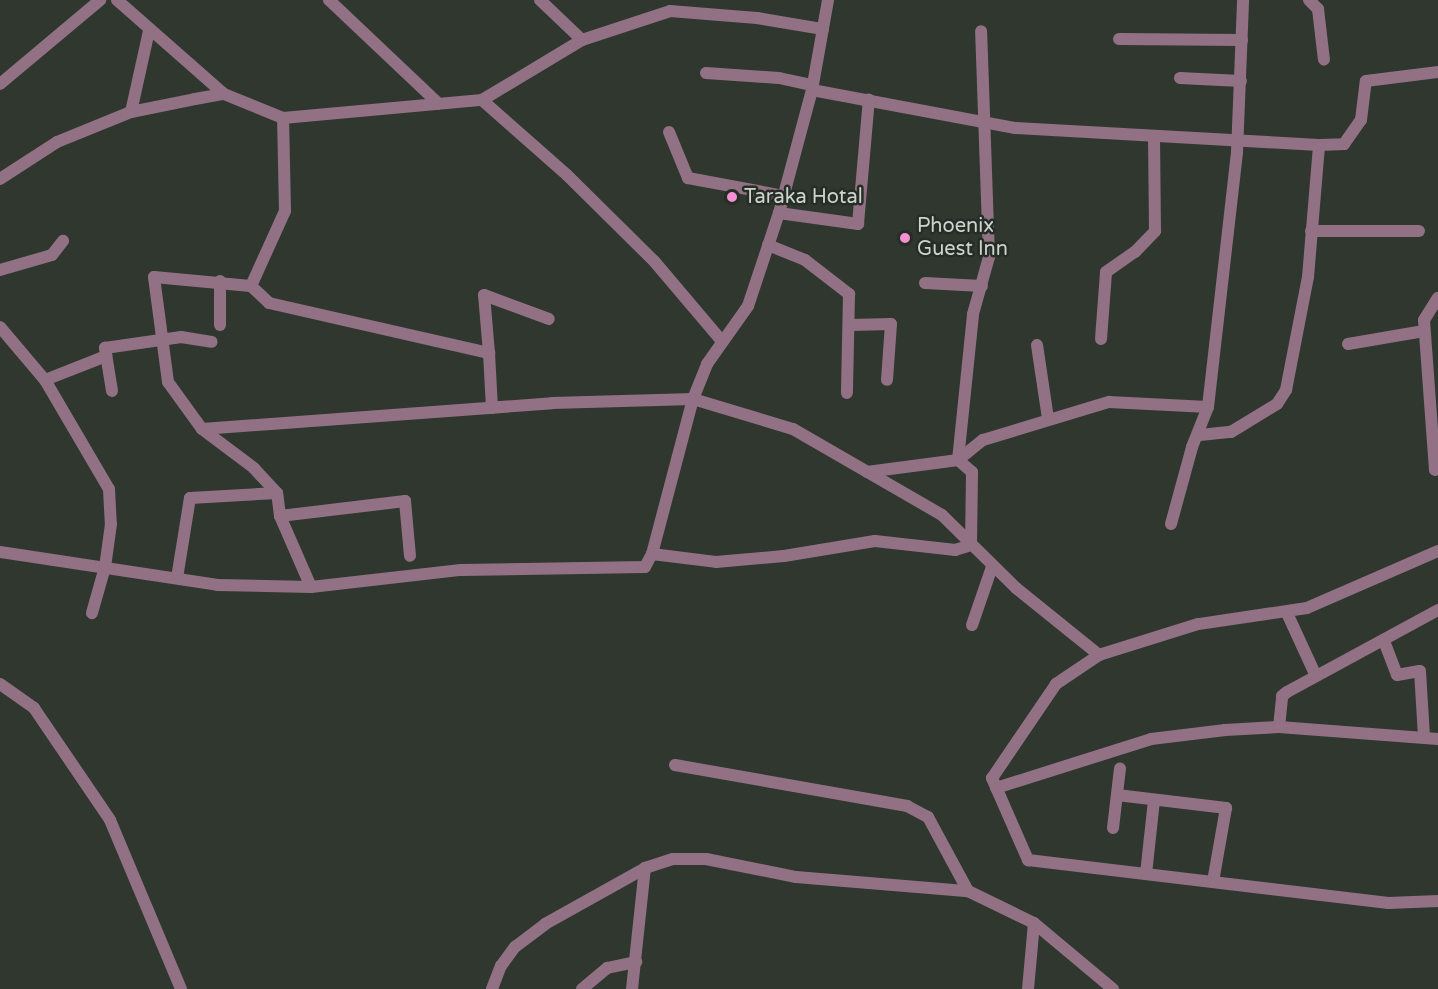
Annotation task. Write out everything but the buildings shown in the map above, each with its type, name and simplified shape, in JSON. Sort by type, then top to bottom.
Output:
[{"type":"street","points":[[0,84],[100,0]]},
{"type":"street","points":[[117,0],[148,31],[224,94],[283,118],[482,100],[582,40],[672,6],[823,29]]},
{"type":"street","points":[[329,0],[439,104]]},
{"type":"street","points":[[540,0],[582,40]]},
{"type":"street","points":[[0,552],[218,585],[311,587],[461,570],[645,567],[652,554],[693,399],[721,340],[748,306],[779,213],[812,87],[828,0]]},
{"type":"street","points":[[1171,524],[1192,447],[1200,435],[1208,407],[1238,139],[1243,0]]},
{"type":"street","points":[[1309,0],[1318,9],[1324,60]]},
{"type":"street","points":[[131,112],[148,31]]},
{"type":"street","points":[[958,460],[973,314],[989,257],[981,124],[981,31]]},
{"type":"street","points":[[1119,39],[1242,40]]},
{"type":"street","points":[[706,73],[779,78],[981,124],[1319,145],[1344,144],[1361,120],[1366,81],[1438,72]]},
{"type":"street","points":[[1180,78],[1240,81]]},
{"type":"street","points":[[0,179],[49,146],[131,112],[224,94]]},
{"type":"street","points":[[779,213],[858,224],[869,99]]},
{"type":"street","points":[[482,100],[567,175],[646,253],[721,340]]},
{"type":"street","points":[[252,286],[285,211],[283,118]]},
{"type":"street","points":[[669,132],[688,178],[784,196]]},
{"type":"street","points":[[1101,339],[1106,272],[1135,252],[1155,231],[1154,136]]},
{"type":"street","points":[[1200,435],[1231,432],[1277,404],[1286,390],[1308,277],[1319,145]]},
{"type":"street","points":[[1311,231],[1419,231]]},
{"type":"street","points":[[0,270],[52,255],[63,241]]},
{"type":"street","points":[[768,246],[805,260],[849,294],[851,325],[847,393]]},
{"type":"street","points":[[311,587],[280,516],[277,492],[254,468],[202,429],[168,382],[154,277],[220,280],[252,286],[269,303],[489,353]]},
{"type":"street","points":[[220,280],[220,325]]},
{"type":"street","points":[[925,283],[982,286]]},
{"type":"street","points":[[492,408],[484,295],[549,320]]},
{"type":"street","points":[[1435,470],[1424,320],[1438,298]]},
{"type":"street","points":[[851,325],[891,324],[887,380]]},
{"type":"street","points":[[0,327],[45,380],[109,489],[111,524],[105,567],[92,613]]},
{"type":"street","points":[[1348,344],[1424,331]]},
{"type":"street","points":[[112,391],[105,348],[181,337],[212,342]]},
{"type":"street","points":[[1037,345],[1048,418]]},
{"type":"street","points":[[45,380],[106,356]]},
{"type":"street","points":[[202,429],[492,408],[693,399],[793,429],[942,514],[992,567],[1099,655]]},
{"type":"street","points":[[867,472],[958,460],[983,440],[1048,418],[1109,402],[1208,407]]},
{"type":"street","points":[[958,460],[972,472],[971,545]]},
{"type":"street","points":[[177,578],[190,498],[277,492]]},
{"type":"street","points":[[280,516],[405,501],[410,556]]},
{"type":"street","points":[[652,554],[716,562],[784,556],[875,541],[955,550],[971,545]]},
{"type":"street","points":[[1438,551],[1287,613],[1198,624],[1099,655],[1050,692],[992,778],[1028,861],[1388,903],[1438,901]]},
{"type":"street","points":[[972,625],[992,567]]},
{"type":"street","points":[[1279,728],[1282,696],[1315,674],[1384,641],[1438,610]]},
{"type":"street","points":[[1287,613],[1315,674]]},
{"type":"street","points":[[1384,641],[1396,675],[1420,671],[1424,737]]},
{"type":"street","points":[[0,684],[33,708],[110,820],[181,989]]},
{"type":"street","points":[[996,788],[1151,739],[1279,728],[1424,737],[1438,740]]},
{"type":"street","points":[[675,765],[907,806],[928,817],[968,891]]},
{"type":"street","points":[[1113,828],[1120,768]]},
{"type":"street","points":[[1117,795],[1226,808],[1213,882]]},
{"type":"street","points":[[1146,874],[1154,800]]},
{"type":"street","points":[[492,989],[501,966],[515,947],[545,924],[645,868],[688,857],[796,877],[968,891],[1034,923],[1113,989]]},
{"type":"street","points":[[632,989],[645,868]]},
{"type":"street","points":[[1028,989],[1034,923]]},
{"type":"street","points":[[582,989],[607,968],[636,962]]},
{"type":"place","name":"Taraka Hotal","points":[[732,197]]},
{"type":"place","name":"Phoenix Guest Inn","points":[[905,238]]}]
